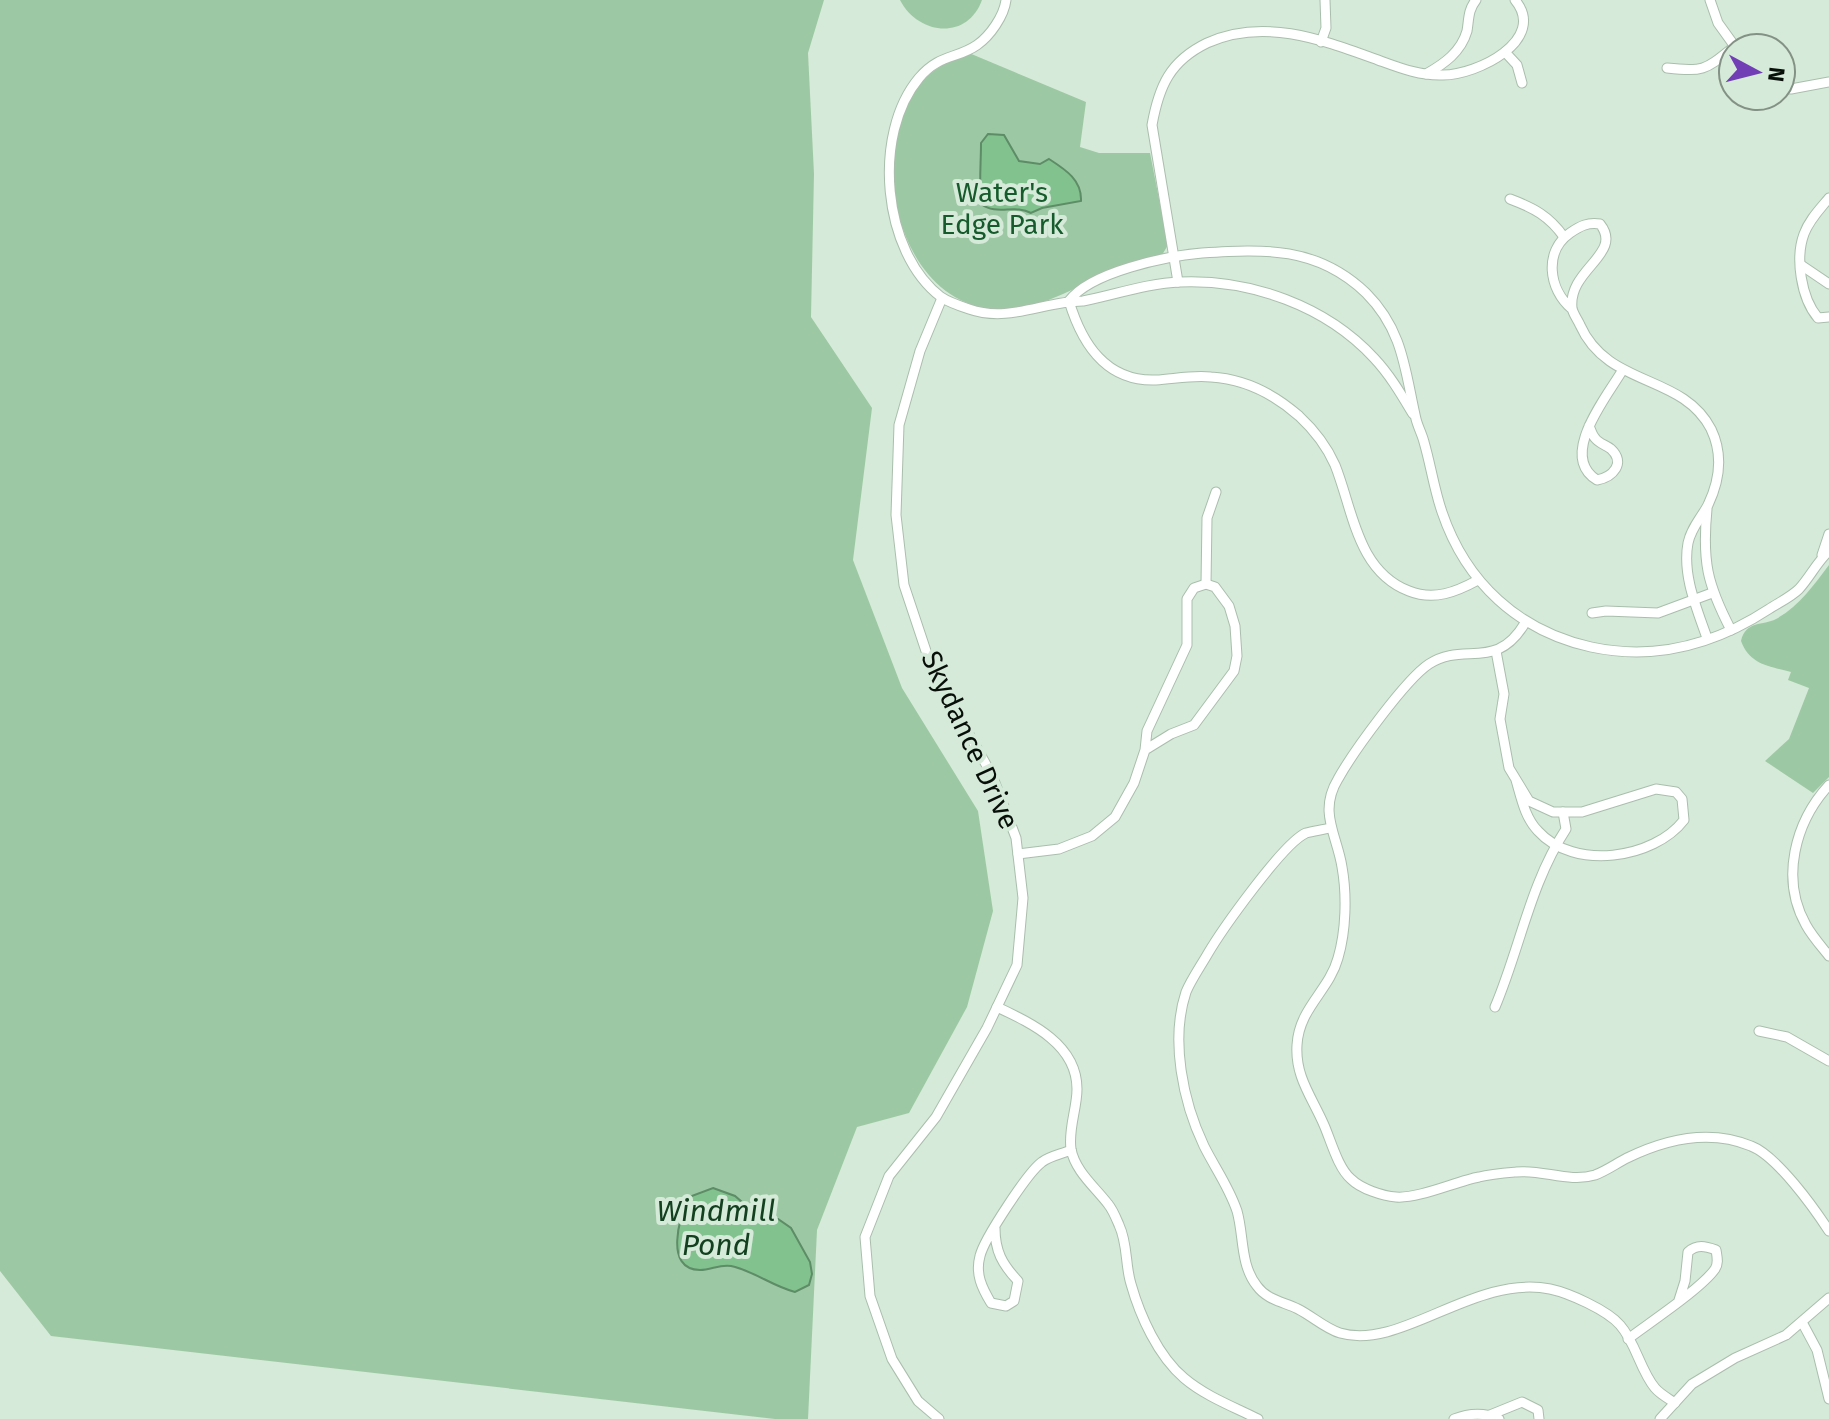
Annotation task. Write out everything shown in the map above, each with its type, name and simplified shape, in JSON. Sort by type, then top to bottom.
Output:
[{"type":"street","points":[[1006,0],[992,30],[976,46],[936,62],[919,78],[905,100],[894,137],[888,173],[903,245],[918,273],[942,298],[971,310],[1001,315],[1178,282],[1237,285],[1263,291],[1313,312],[1357,343],[1392,380],[1417,420]]},
{"type":"street","points":[[1321,42],[1326,28],[1325,0]]},
{"type":"street","points":[[1426,74],[1444,64],[1459,48],[1476,0]]},
{"type":"street","points":[[1178,282],[1152,125],[1164,78],[1191,51],[1244,30],[1287,32],[1413,72],[1445,75],[1470,71],[1505,52],[1522,35],[1525,19],[1522,8],[1515,0]]},
{"type":"street","points":[[1712,1],[1718,23],[1725,32]]},
{"type":"street","points":[[1505,52],[1517,65],[1522,83]]},
{"type":"street","points":[[1667,68],[1697,71],[1717,61]]},
{"type":"street","points":[[1797,88],[1829,82]]},
{"type":"street","points":[[1829,198],[1803,235],[1801,265],[1803,289],[1809,307],[1818,318],[1829,317]]},
{"type":"street","points":[[1510,199],[1551,219],[1564,237]]},
{"type":"street","points":[[1572,309],[1576,287],[1583,273],[1604,252],[1608,243],[1606,232],[1600,224],[1591,223],[1564,237],[1554,249],[1550,267],[1565,303],[1572,309],[1585,337],[1602,356],[1622,371],[1688,401],[1710,428],[1720,463],[1716,485],[1688,543],[1688,574],[1707,638]]},
{"type":"street","points":[[1069,301],[1077,290],[1116,273],[1174,255],[1269,250],[1307,257],[1341,274],[1367,294],[1392,329],[1403,353],[1417,420],[1443,515],[1461,553],[1478,580],[1525,623],[1570,642],[1609,651],[1645,653],[1687,648],[1731,630],[1798,590],[1825,555],[1829,534]]},
{"type":"street","points":[[1801,265],[1829,284]]},
{"type":"street","name":"Skydance Drive","points":[[939,1419],[918,1401],[892,1359],[870,1296],[865,1237],[889,1176],[936,1117],[1017,965],[1023,898],[1016,838],[992,775],[932,669],[904,585],[896,515],[899,425],[920,351],[942,298]]},
{"type":"street","points":[[1069,301],[1080,333],[1089,348],[1100,360],[1120,373],[1140,380],[1210,377],[1236,381],[1283,402],[1323,444],[1334,464],[1373,566],[1399,588],[1416,594],[1441,596],[1478,580]]},
{"type":"street","points":[[1589,426],[1596,441],[1616,456],[1618,465],[1614,474],[1607,478],[1597,480],[1588,474],[1583,464],[1582,447],[1589,426],[1622,371]]},
{"type":"street","points":[[1206,584],[1207,518],[1216,492]]},
{"type":"street","points":[[1707,506],[1704,538],[1712,593],[1731,630]]},
{"type":"street","points":[[1018,854],[1059,849],[1092,836],[1115,817],[1128,794],[1145,750],[1147,731],[1187,645],[1187,599],[1194,588],[1206,584],[1215,587],[1229,606],[1235,626],[1237,656],[1234,671],[1194,725],[1171,734],[1145,750]]},
{"type":"street","points":[[1592,613],[1658,613],[1712,593]]},
{"type":"street","points":[[1525,623],[1516,638],[1496,651],[1431,662],[1414,676],[1336,782],[1330,804],[1330,828],[1342,867],[1342,945],[1334,970],[1302,1017],[1297,1045],[1299,1075],[1350,1179],[1377,1193],[1398,1197],[1480,1176],[1522,1171],[1562,1177],[1594,1175],[1668,1141],[1707,1136],[1753,1146],[1785,1173],[1829,1231]]},
{"type":"street","points":[[1496,651],[1504,694],[1500,719],[1509,768],[1529,801],[1553,812],[1592,810],[1656,789],[1676,792],[1682,799],[1684,820],[1674,833],[1653,843],[1602,857],[1579,853],[1556,844],[1538,832],[1516,780]]},
{"type":"street","points":[[1829,785],[1801,824],[1793,863],[1795,892],[1805,925],[1829,956]]},
{"type":"street","points":[[1495,1007],[1508,977],[1530,899],[1566,829],[1563,812]]},
{"type":"street","points":[[1330,828],[1304,834],[1271,867],[1209,953],[1187,992],[1180,1032],[1182,1075],[1192,1118],[1228,1187],[1237,1213],[1251,1279],[1274,1300],[1297,1308],[1340,1333],[1375,1335],[1490,1291],[1522,1286],[1552,1290],[1591,1305],[1619,1324],[1656,1389],[1675,1403]]},
{"type":"street","points":[[997,1007],[1031,1023],[1060,1045],[1072,1067],[1077,1087],[1071,1150],[1087,1181],[1110,1206],[1124,1236],[1128,1274],[1136,1303],[1160,1349],[1183,1378],[1258,1419]]},
{"type":"street","points":[[1759,1031],[1787,1037],[1829,1061]]},
{"type":"street","points":[[995,1228],[995,1244],[1000,1260],[1018,1281],[1014,1301],[1006,1306],[991,1303],[979,1283],[980,1255],[995,1228],[1035,1168],[1043,1160],[1071,1150]]},
{"type":"street","points":[[1628,1339],[1679,1300],[1714,1269],[1718,1260],[1716,1250],[1705,1246],[1694,1247],[1688,1252],[1679,1300]]},
{"type":"street","points":[[1660,1419],[1692,1384],[1735,1358],[1786,1335],[1829,1298]]},
{"type":"street","points":[[1802,1322],[1817,1350],[1829,1399]]},
{"type":"street","points":[[1454,1419],[1471,1414],[1495,1417],[1522,1402],[1538,1410],[1539,1419]]},
{"type":"green space","points":[[0,0],[824,0],[808,53],[814,174],[811,317],[872,408],[853,560],[902,688],[978,811],[993,911],[967,1007],[909,1113],[857,1127],[817,1230],[808,1419],[775,1419],[51,1336],[0,1271]]},
{"type":"green space","points":[[900,0],[982,0],[975,13],[965,22],[942,28],[918,21]]},
{"type":"green space","name":"Water's Edge Park","points":[[969,53],[1086,102],[1080,147],[1099,153],[1150,153],[1168,245],[1162,255],[1121,267],[1040,303],[1006,310],[989,309],[957,298],[930,277],[911,248],[899,214],[893,178],[895,142],[905,109],[923,81],[938,68]]},
{"type":"green space","points":[[1829,565],[1829,777],[1813,793],[1765,761],[1789,739],[1809,688],[1788,680],[1791,672],[1755,660],[1741,641],[1743,634],[1751,627],[1776,619],[1791,608]]},
{"type":"water","points":[[988,134],[1004,135],[1019,161],[1040,164],[1049,159],[1061,167],[1076,181],[1081,201],[1031,213],[1018,209],[993,209],[981,204],[981,143]]},
{"type":"water","name":"Windmill Pond","points":[[713,1188],[735,1196],[757,1215],[778,1219],[791,1228],[810,1262],[812,1274],[809,1285],[795,1292],[739,1268],[727,1266],[700,1270],[681,1261],[677,1240],[689,1197]]}]
